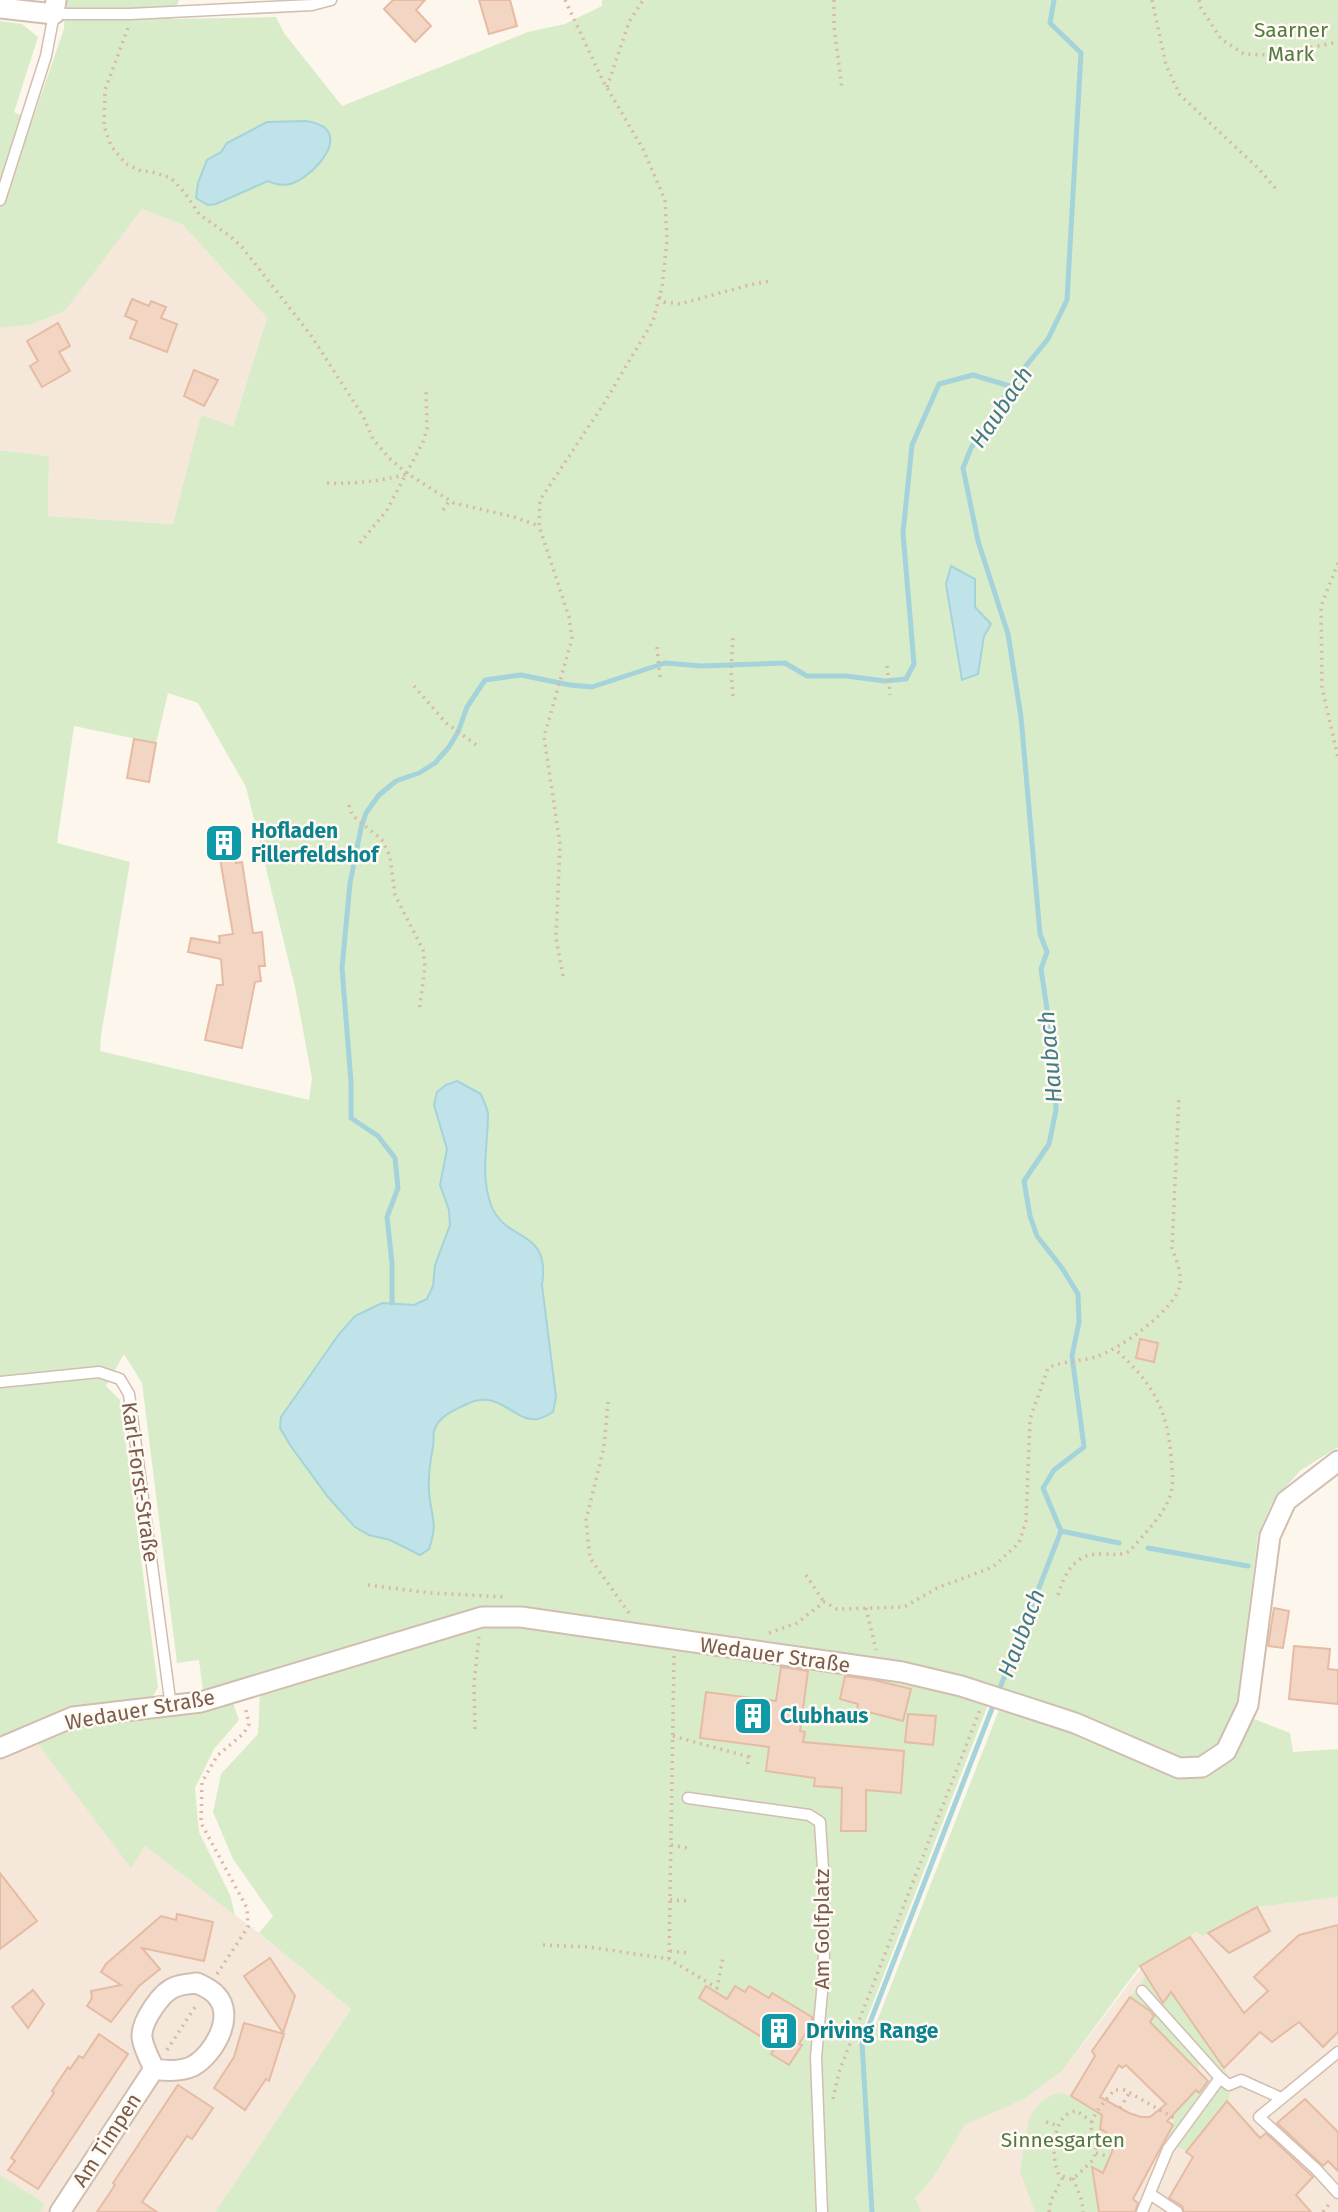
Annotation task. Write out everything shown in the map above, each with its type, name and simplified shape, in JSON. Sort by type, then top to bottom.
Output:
[{"type":"street","points":[[0,8],[55,7]]},
{"type":"street","name":"Wedauer Straße","points":[[0,1748],[72,1717],[201,1702],[482,1617],[521,1617],[881,1670],[961,1686],[1075,1723],[1179,1768],[1202,1767],[1226,1751],[1248,1705],[1270,1536],[1286,1501],[1338,1461]]},
{"type":"street","points":[[197,1983],[217,1995],[222,2007],[221,2032],[204,2058],[179,2070],[155,2069],[142,2035],[144,2024],[163,1994],[183,1984],[197,1983]]},
{"type":"street","name":"Am Timpen","points":[[60,2212],[155,2069]]},
{"type":"lane","points":[[0,201],[46,56],[55,7],[131,14],[312,5],[331,0]]},
{"type":"lane","name":"Karl-Forst-Straße","points":[[0,1382],[99,1372],[120,1379],[129,1394],[171,1707]]},
{"type":"lane","name":"Am Golfplatz","points":[[688,1798],[809,1815],[820,1822],[824,1971],[816,2057],[822,2212]]},
{"type":"lane","points":[[1142,1991],[1229,2085],[1241,2080],[1281,2098]]},
{"type":"lane","points":[[1338,2052],[1259,2117],[1338,2193]]},
{"type":"lane","points":[[1142,2212],[1168,2149],[1220,2078]]},
{"type":"lane","points":[[1150,2194],[1177,2212]]},
{"type":"path","points":[[564,976],[556,938],[560,844],[544,737],[572,639],[569,617],[538,526],[540,500],[633,357],[653,321],[667,240],[665,200],[643,149],[607,87],[565,0]]},
{"type":"path","points":[[607,87],[629,22],[643,0]]},
{"type":"path","points":[[834,0],[834,26],[842,89]]},
{"type":"path","points":[[1152,0],[1166,65],[1180,95],[1259,169],[1276,189]]},
{"type":"path","points":[[1199,0],[1201,8],[1221,39],[1244,54],[1273,55],[1338,41]]},
{"type":"path","points":[[131,14],[122,49],[105,90],[104,126],[111,146],[126,164],[141,171],[172,178],[199,214],[242,247],[310,334],[363,416],[373,439],[390,459],[408,474],[450,500],[538,526]]},
{"type":"path","points":[[659,297],[664,302],[680,304],[770,281]]},
{"type":"path","points":[[360,543],[387,510],[408,474],[427,429],[426,389]]},
{"type":"path","points":[[327,483],[357,484],[408,474]]},
{"type":"path","points":[[443,510],[450,500]]},
{"type":"path","points":[[1338,563],[1321,606],[1322,687],[1338,758]]},
{"type":"path","points":[[733,636],[733,696]]},
{"type":"path","points":[[657,647],[660,677]]},
{"type":"path","points":[[887,666],[890,695]]},
{"type":"path","points":[[414,686],[446,723],[479,747]]},
{"type":"path","points":[[349,805],[352,815],[382,840],[390,856],[395,895],[423,950],[425,967],[419,1012]]},
{"type":"path","points":[[806,1575],[824,1602],[837,1609],[904,1607],[937,1588],[993,1567],[1019,1544],[1026,1521],[1030,1419],[1048,1368],[1060,1362],[1094,1357],[1115,1349],[1170,1305],[1180,1286],[1179,1271],[1172,1248],[1178,1096]]},
{"type":"path","points":[[1058,1595],[1063,1578],[1080,1558],[1100,1553],[1123,1555],[1130,1551],[1163,1511],[1171,1494],[1170,1449],[1165,1420],[1156,1394],[1138,1370],[1115,1349]]},
{"type":"path","points":[[608,1402],[604,1447],[586,1520],[590,1558],[630,1615],[617,1613]]},
{"type":"path","points":[[368,1585],[431,1593],[513,1597]]},
{"type":"path","points":[[757,1633],[769,1633],[797,1623],[824,1602]]},
{"type":"path","points":[[866,1608],[881,1670]]},
{"type":"path","points":[[475,1729],[474,1683],[482,1617]]},
{"type":"path","points":[[669,1959],[674,1640]]},
{"type":"path","points":[[241,1690],[249,1724],[244,1733],[217,1756],[202,1783],[201,1823],[247,1908]]},
{"type":"path","points":[[831,2110],[839,2072],[996,1696]]},
{"type":"path","points":[[673,1736],[749,1757],[747,1767]]},
{"type":"path","points":[[671,1845],[688,1848]]},
{"type":"path","points":[[670,1900],[690,1901]]},
{"type":"path","points":[[543,1945],[589,1947],[669,1959],[717,1988],[723,1957]]},
{"type":"path","points":[[670,1951],[688,1953]]},
{"type":"path","points":[[1092,2122],[1083,2114],[1071,2111],[1059,2126],[1054,2155],[1057,2172],[1063,2177],[1073,2178],[1089,2165],[1096,2153],[1097,2144],[1091,2134],[1094,2116],[1114,2090],[1130,2092],[1163,2113],[1186,2123]]},
{"type":"path","points":[[1120,2108],[1130,2092]]},
{"type":"path","points":[[1046,2122],[1059,2126]]},
{"type":"path","points":[[1096,2153],[1110,2157]]},
{"type":"path","points":[[1049,2212],[1051,2200],[1063,2177]]},
{"type":"path","points":[[1073,2178],[1082,2201],[1083,2212]]},
{"type":"shaded area","points":[[142,209],[183,225],[267,318],[233,426],[201,416],[174,524],[48,516],[49,456],[0,450],[0,328],[29,325],[65,311]]},
{"type":"shaded area","points":[[34,1739],[131,1867],[145,1846],[259,1933],[351,2009],[215,2212],[0,2212],[0,1757]]},
{"type":"shaded area","points":[[1338,1897],[1338,2212],[901,2212],[933,2178],[965,2125],[1024,2099],[1062,2071],[1140,1967],[1198,1932],[1203,1936],[1257,1907]]},
{"type":"green space","name":"Saarner Mark","points":[[65,0],[179,0],[173,19],[276,17],[284,33],[342,106],[528,32],[565,24],[602,6],[602,0],[1338,0],[1338,1447],[1301,1470],[1272,1502],[1258,1535],[1236,1712],[1290,1733],[1293,1752],[1338,1749],[1338,1897],[1257,1907],[1203,1936],[1197,1932],[1140,1966],[1062,2071],[1024,2099],[965,2125],[933,2178],[915,2198],[921,2212],[215,2212],[351,2009],[259,1933],[273,1916],[233,1859],[213,1812],[221,1774],[258,1734],[260,1693],[479,1608],[203,1691],[199,1660],[177,1663],[142,1383],[124,1354],[106,1386],[120,1400],[158,1687],[151,1700],[68,1708],[0,1739],[0,450],[49,456],[48,516],[173,524],[201,415],[233,426],[267,318],[183,225],[142,209],[65,311],[29,325],[0,328],[0,21],[22,24],[38,37],[14,112],[32,121],[64,29]],"holes":[[[168,693],[198,703],[246,787],[295,987],[312,1078],[309,1100],[100,1051],[130,862],[57,843],[74,726],[156,743]],[[994,1689],[1006,1692],[870,2039],[857,2044]]]},
{"type":"green space","points":[[232,1700],[239,1720],[214,1749],[195,1788],[199,1832],[230,1895],[235,1915],[145,1846],[131,1868],[34,1739],[69,1724]]},
{"type":"green space","points":[[1146,1976],[1157,1994],[1168,1987],[1230,2078],[1229,2099],[1186,2151],[1166,2138],[1174,2125],[1175,2112],[1196,2090],[1199,2092],[1213,2079],[1200,2065],[1196,2069],[1150,2022],[1155,2014],[1130,1997]]},
{"type":"green space","name":"Sinnesgarten","points":[[1063,2093],[1103,2114],[1100,2129],[1117,2142],[1103,2173],[1092,2168],[1099,2212],[1035,2212],[1020,2171],[1029,2118],[1041,2102],[1052,2095]]},
{"type":"green space","points":[[0,2175],[45,2204],[40,2212],[0,2212]]},
{"type":"water","points":[[306,121],[323,126],[327,130],[330,145],[320,162],[305,176],[287,185],[268,181],[216,204],[208,205],[196,198],[198,183],[207,160],[221,152],[227,143],[267,122]]},
{"type":"water","points":[[951,566],[975,579],[975,607],[991,624],[984,636],[978,674],[962,680],[946,584]]},
{"type":"water","points":[[457,1081],[481,1094],[487,1111],[485,1171],[491,1205],[507,1226],[534,1244],[540,1254],[556,1397],[553,1412],[538,1419],[521,1416],[489,1400],[479,1400],[452,1411],[439,1421],[434,1431],[429,1474],[433,1531],[429,1549],[420,1555],[355,1527],[328,1497],[280,1428],[281,1417],[339,1334],[355,1316],[382,1303],[414,1305],[427,1299],[433,1286],[435,1265],[450,1225],[449,1210],[440,1185],[447,1149],[434,1105],[437,1092]]},
{"type":"building","points":[[393,0],[425,0],[416,10],[431,26],[415,42],[384,9]]},
{"type":"building","points":[[479,0],[510,0],[517,26],[489,34]]},
{"type":"building","points":[[132,299],[149,306],[151,301],[166,307],[161,318],[177,324],[167,352],[130,338],[137,321],[125,316]]},
{"type":"building","points":[[58,323],[70,346],[59,352],[70,371],[42,387],[30,366],[38,361],[27,341]]},
{"type":"building","points":[[194,370],[218,380],[204,406],[184,396]]},
{"type":"building","points":[[134,739],[156,743],[149,782],[127,778]]},
{"type":"building","points":[[233,832],[236,863],[242,862],[253,933],[262,932],[265,966],[259,966],[261,981],[255,982],[242,1048],[205,1040],[217,985],[223,985],[221,959],[188,952],[191,938],[220,943],[219,936],[233,934],[219,853],[215,853],[214,833]]},
{"type":"building","points":[[1140,1339],[1158,1343],[1154,1362],[1136,1358]]},
{"type":"building","points":[[1274,1608],[1289,1611],[1283,1648],[1268,1646]]},
{"type":"building","points":[[1294,1646],[1330,1649],[1328,1669],[1338,1670],[1338,1704],[1289,1699]]},
{"type":"building","points":[[781,1667],[808,1671],[800,1731],[805,1732],[803,1742],[904,1751],[901,1793],[866,1790],[866,1831],[841,1831],[842,1788],[814,1786],[815,1778],[766,1771],[769,1747],[700,1738],[706,1692],[776,1701]]},
{"type":"building","points":[[845,1676],[911,1689],[903,1721],[857,1709],[858,1704],[840,1699]]},
{"type":"building","points":[[908,1714],[936,1716],[933,1745],[905,1742]]},
{"type":"building","points":[[0,1873],[37,1921],[0,1949]]},
{"type":"building","points":[[1257,1907],[1270,1931],[1229,1953],[1208,1933]]},
{"type":"building","points":[[177,1914],[213,1922],[204,1961],[142,1948],[160,1969],[139,1986],[111,2022],[87,2006],[92,1998],[91,1991],[121,1985],[101,1972],[106,1964],[161,1916],[176,1920]]},
{"type":"building","points":[[1338,1925],[1338,2032],[1323,2047],[1299,2022],[1272,2042],[1260,2032],[1224,2068],[1171,1992],[1163,2003],[1140,1966],[1190,1937],[1244,2013],[1268,1991],[1254,1977],[1299,1935]]},
{"type":"building","points":[[270,1958],[295,1996],[283,2033],[244,1976]]},
{"type":"building","name":"Driving Range","points":[[706,1986],[727,1999],[735,1986],[745,1992],[749,1986],[769,1998],[772,1993],[812,2017],[812,2023],[799,2044],[802,2045],[789,2065],[771,2054],[776,2046],[699,1998]]},
{"type":"building","points":[[33,1990],[44,2004],[28,2028],[12,2007]]},
{"type":"building","points":[[1130,1997],[1150,2011],[1154,2016],[1150,2022],[1208,2081],[1199,2093],[1196,2090],[1167,2121],[1173,2125],[1133,2199],[1138,2203],[1135,2212],[1099,2212],[1092,2167],[1103,2173],[1114,2147],[1106,2132],[1100,2129],[1102,2115],[1071,2096],[1095,2056],[1092,2051]],"holes":[[[1119,2065],[1122,2068],[1126,2065],[1166,2104],[1150,2117],[1141,2117],[1100,2097]]]},
{"type":"building","points":[[244,2023],[284,2034],[269,2081],[266,2079],[245,2110],[214,2088],[234,2057]]},
{"type":"building","points":[[99,2034],[128,2054],[38,2189],[8,2170],[15,2161],[11,2158],[68,2067],[70,2069],[79,2056],[83,2058]]},
{"type":"building","points":[[178,2085],[213,2108],[192,2139],[187,2136],[142,2202],[157,2212],[97,2212],[115,2185],[113,2183]]},
{"type":"building","points":[[1305,2099],[1338,2132],[1338,2171],[1328,2161],[1323,2166],[1277,2123]]},
{"type":"building","points":[[1227,2101],[1260,2138],[1266,2133],[1313,2177],[1296,2195],[1311,2212],[1184,2212],[1182,2206],[1169,2198],[1193,2157],[1186,2152]]},
{"type":"waterway","name":"Haubach","points":[[872,2212],[862,2043],[1061,1531],[1043,1488],[1054,1470],[1084,1447],[1072,1356],[1079,1322],[1078,1294],[1037,1236],[1030,1216],[1024,1181],[1049,1144],[1056,1110],[1053,1049],[1041,969],[1047,952],[1040,934],[1021,717],[1008,634],[978,541],[963,468],[971,448],[1025,367],[1048,339],[1067,300],[1081,53],[1050,23],[1054,0]]},
{"type":"waterway","points":[[392,1303],[392,1263],[387,1217],[398,1188],[395,1158],[378,1136],[351,1118],[351,1082],[342,968],[350,883],[366,813],[379,795],[396,781],[419,773],[435,763],[449,747],[467,707],[485,680],[521,675],[592,687],[665,663],[701,666],[785,663],[807,676],[846,676],[885,681],[906,679],[914,664],[903,533],[912,445],[939,384],[973,375],[1013,387]]},
{"type":"waterway","points":[[1061,1531],[1119,1543]]},
{"type":"waterway","points":[[1148,1548],[1248,1566]]},
{"type":"place","name":"Hofladen Fillerfeldshof","points":[[224,843]]},
{"type":"place","name":"Clubhaus","points":[[753,1716]]},
{"type":"place","name":"Driving Range","points":[[779,2031]]}]
